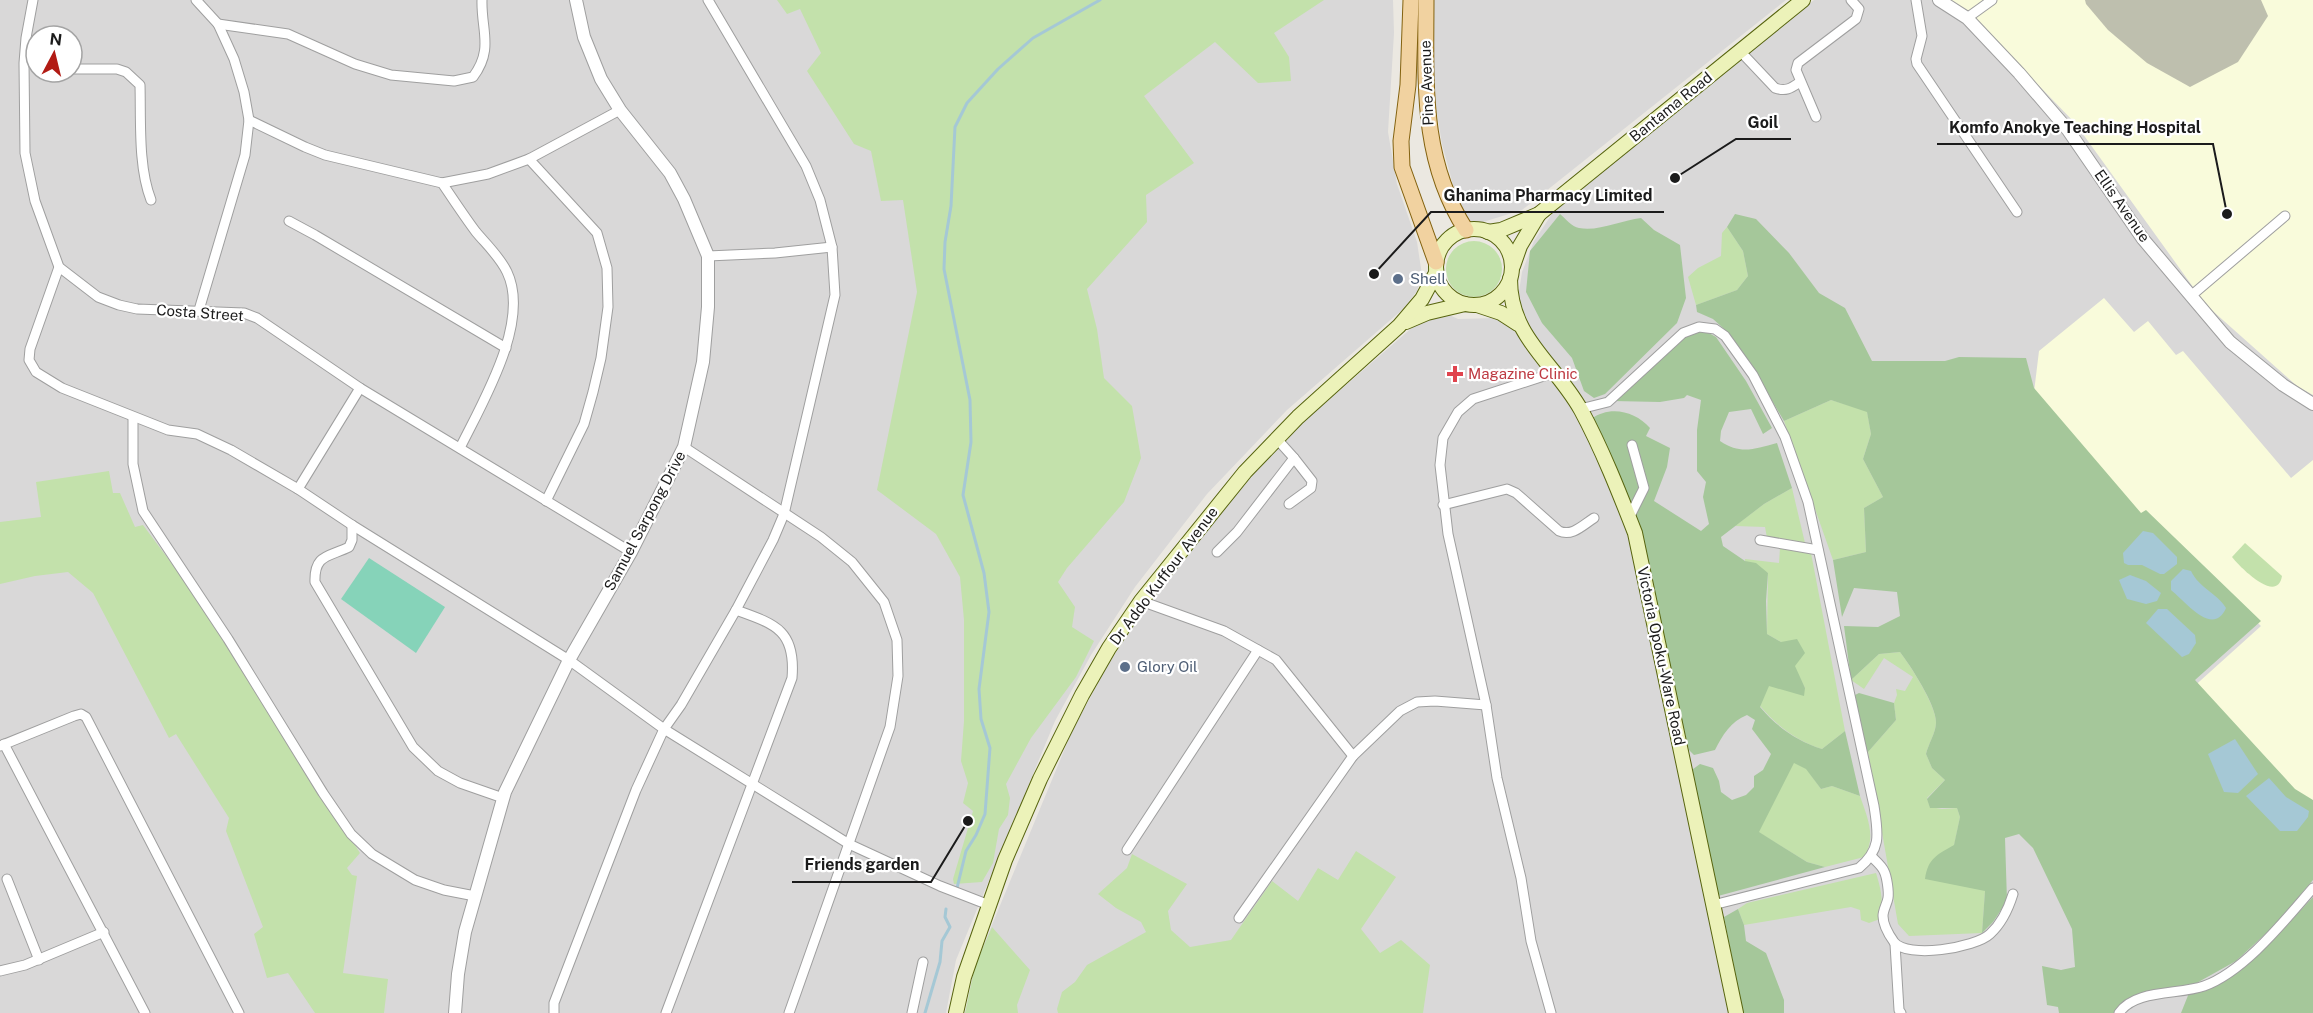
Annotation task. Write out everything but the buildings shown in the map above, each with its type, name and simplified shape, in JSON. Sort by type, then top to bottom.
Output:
[{"type":"main road","points":[[1411,0],[1408,85],[1401,141],[1402,167],[1444,291],[1454,299],[1501,313],[1520,325]]},
{"type":"main road","name":"Pine Avenue","points":[[1426,0],[1425,71],[1428,129],[1446,194],[1466,230]]},
{"type":"main road","name":"Bantama Road","points":[[1539,214],[1803,0]]},
{"type":"main road","points":[[1399,326],[1427,313],[1489,302],[1500,295],[1511,273],[1520,246],[1539,214]]},
{"type":"main road","points":[[1488,232],[1501,230],[1539,214]]},
{"type":"main road","points":[[1399,326],[1422,299],[1436,268],[1440,249],[1448,239],[1466,230],[1477,229],[1488,232],[1499,239],[1507,249],[1511,273],[1512,304],[1520,325]]},
{"type":"main road","name":"Victoria Opoku-Ware Road","points":[[1520,325],[1580,409],[1619,491],[1635,533],[1736,1013]]},
{"type":"main road","name":"Dr Addo Kuffour Avenue","points":[[956,1013],[964,977],[1005,860],[1040,779],[1071,716],[1109,648],[1141,601],[1238,480],[1276,438],[1399,326]]},
{"type":"street","points":[[29,24],[33,0]]},
{"type":"street","points":[[195,0],[218,24],[234,59],[244,92],[249,120],[245,155],[200,310]]},
{"type":"street","points":[[218,24],[288,34],[372,70],[391,75],[454,81],[473,76],[483,61],[486,36],[482,0]]},
{"type":"street","name":"Samuel Sarpong Drive","points":[[455,1013],[458,974],[465,932],[503,798],[525,747],[569,660],[631,552],[684,447],[703,362],[708,307],[708,256],[684,199],[670,173],[620,110],[601,78],[584,38],[576,0]]},
{"type":"street","points":[[554,1013],[554,1003],[636,790],[664,729],[681,705],[736,610],[784,514],[835,295],[832,247],[820,200],[806,166],[708,0]]},
{"type":"street","points":[[1816,117],[1796,70],[1798,63],[1859,14],[1859,9],[1851,0]]},
{"type":"street","points":[[1916,0],[1922,36],[1916,59],[1917,64],[2017,212]]},
{"type":"street","name":"Ellis Avenue","points":[[1939,0],[1967,18],[2068,130],[2143,239],[2236,347],[2283,385],[2313,404]]},
{"type":"street","points":[[1967,18],[1992,0]]},
{"type":"street","points":[[1740,51],[1775,88],[1782,91],[1791,89],[1800,82]]},
{"type":"street","points":[[84,69],[117,69],[126,72],[140,85],[144,169],[151,200]]},
{"type":"street","points":[[24,84],[25,153],[35,201],[59,267],[30,349],[29,360],[36,372],[62,388],[133,418],[168,430],[197,434],[231,450],[298,489],[569,660],[664,729],[849,844],[940,886],[989,905]]},
{"type":"street","points":[[249,120],[326,155],[442,183],[488,174],[530,159],[620,110]]},
{"type":"street","points":[[530,159],[597,232],[607,268],[608,307],[601,358],[593,392],[584,424],[546,501]]},
{"type":"street","points":[[442,183],[507,272],[513,303],[506,348],[460,448]]},
{"type":"street","points":[[2192,295],[2285,216]]},
{"type":"street","points":[[289,221],[506,348]]},
{"type":"street","points":[[708,256],[775,253],[832,247]]},
{"type":"street","name":"Costa Street","points":[[59,267],[98,297],[119,305],[137,309],[244,313],[257,318],[360,388],[631,552]]},
{"type":"street","points":[[1580,409],[1608,402],[1683,333],[1699,327],[1715,329],[1725,336],[1753,375],[1785,437],[1808,502],[1874,806],[1877,830],[1872,857],[1859,868],[1713,905]]},
{"type":"street","points":[[1551,1013],[1531,942],[1521,878],[1497,778],[1486,705],[1448,534],[1440,465],[1443,438],[1458,412],[1473,399],[1553,373]]},
{"type":"street","points":[[298,489],[360,388]]},
{"type":"street","points":[[133,418],[133,464],[143,511],[228,639],[323,794],[351,834],[372,854],[415,880],[444,890],[476,896]]},
{"type":"street","points":[[1276,438],[1312,481],[1311,488],[1289,504]]},
{"type":"street","points":[[1629,518],[1644,488],[1632,445]]},
{"type":"street","points":[[684,447],[821,537],[852,562],[884,602],[897,640],[898,676],[890,727],[789,1013]]},
{"type":"street","points":[[1217,552],[1237,532],[1294,458]]},
{"type":"street","points":[[1443,505],[1507,489],[1516,493],[1565,534],[1571,533],[1594,518]]},
{"type":"street","points":[[352,525],[352,540],[349,547],[322,558],[317,564],[315,582],[413,747],[438,771],[460,783],[503,798]]},
{"type":"street","points":[[1760,540],[1818,549]]},
{"type":"street","points":[[1141,601],[1224,632],[1276,660],[1353,756]]},
{"type":"street","points":[[666,1013],[792,678],[793,659],[789,643],[766,621],[736,610]]},
{"type":"street","points":[[1127,850],[1258,650]]},
{"type":"street","points":[[1239,918],[1353,756],[1400,711],[1417,702],[1435,700],[1486,705]]},
{"type":"street","points":[[145,1013],[104,932],[2,745],[77,715],[86,717],[239,1013]]},
{"type":"street","points":[[1872,857],[1884,870],[1888,896],[1883,916],[1895,944],[1901,1013]]},
{"type":"street","points":[[7,879],[39,960]]},
{"type":"street","points":[[2119,1013],[2124,1005],[2144,996],[2177,993],[2206,985],[2230,971],[2268,939],[2313,888]]},
{"type":"street","points":[[1895,944],[1908,951],[1934,951],[1977,942],[1990,934],[2009,905],[2013,894]]},
{"type":"street","points":[[0,971],[39,960],[104,932]]},
{"type":"street","points":[[912,1013],[923,962]]},
{"type":"shaded area","points":[[0,0],[1393,0],[1394,33],[1388,132],[1397,184],[1417,242],[1422,275],[1417,291],[1403,309],[1287,410],[1207,494],[1135,587],[1091,655],[1055,721],[956,960],[946,1013],[0,1013]]},
{"type":"shaded area","points":[[1432,0],[1786,0],[1522,210],[1470,226],[1459,207],[1442,144],[1435,101],[1431,37]]},
{"type":"shaded area","points":[[1814,0],[2313,0],[2313,1013],[965,1013],[975,966],[1073,729],[1108,665],[1151,598],[1222,507],[1301,424],[1414,326],[1441,311],[1458,319],[1497,318],[1518,298],[1522,272],[1534,241],[1554,211]]},
{"type":"shaded area","points":[[1950,0],[2313,0],[2313,395],[2297,386],[2206,305],[2075,123],[1965,9]]},
{"type":"shaded area","points":[[2085,0],[2261,0],[2268,16],[2238,62],[2190,87],[2147,63],[2108,30]]},
{"type":"shaded area","points":[[2104,298],[2134,332],[2148,321],[2176,355],[2183,351],[2291,478],[2313,460],[2313,813],[2190,690],[2261,626],[2143,513],[2138,516],[2034,392],[2039,351]]},
{"type":"green space","points":[[777,0],[1324,0],[1274,33],[1289,57],[1291,81],[1258,83],[1215,42],[1144,96],[1194,163],[1146,195],[1147,222],[1087,289],[1097,329],[1104,378],[1132,406],[1141,458],[1124,502],[1067,568],[1058,582],[1075,607],[1072,627],[1094,641],[1076,677],[1031,738],[1006,784],[1010,798],[1008,815],[999,829],[993,863],[982,882],[954,884],[953,879],[973,811],[963,803],[968,783],[961,761],[964,721],[964,620],[960,577],[936,534],[877,490],[917,292],[903,200],[881,201],[871,151],[854,144],[807,71],[821,53],[800,9],[787,14]]},
{"type":"green space","points":[[1560,214],[1574,226],[1586,229],[1641,218],[1654,230],[1680,245],[1686,298],[1677,323],[1605,394],[1594,398],[1584,391],[1572,358],[1542,323],[1526,292],[1530,251]]},
{"type":"green space","points":[[1735,214],[1756,219],[1789,253],[1819,293],[1845,308],[1872,361],[1945,361],[1959,357],[2026,358],[2034,388],[2141,513],[2146,510],[2261,621],[2195,680],[2295,789],[2313,800],[2313,880],[2274,926],[2236,961],[2193,985],[2144,993],[2126,1000],[2115,1013],[2059,1013],[2058,1007],[2047,1005],[2042,966],[2061,970],[2075,967],[2072,929],[2033,848],[2019,834],[2005,838],[2007,901],[1993,922],[1982,933],[1985,891],[1925,879],[1931,862],[1954,845],[1960,817],[1957,808],[1930,808],[1927,799],[1945,780],[1932,768],[1926,754],[1936,727],[1935,716],[1922,686],[1900,652],[1879,654],[1851,680],[1844,626],[1878,627],[1900,616],[1897,592],[1854,588],[1842,617],[1833,560],[1866,552],[1864,508],[1883,497],[1863,459],[1871,434],[1867,412],[1831,400],[1784,421],[1760,380],[1723,328],[1713,319],[1697,312],[1696,305],[1737,290],[1748,276],[1743,251],[1727,227]]},
{"type":"green space","points":[[1727,227],[1743,251],[1748,276],[1737,290],[1696,305],[1688,277],[1698,268],[1721,256],[1722,233]]},
{"type":"green space","points":[[1474,241],[1485,243],[1494,249],[1500,258],[1502,269],[1500,280],[1494,289],[1485,295],[1474,297],[1463,295],[1454,289],[1448,280],[1446,269],[1448,258],[1454,249],[1463,243]]},
{"type":"green space","points":[[1696,331],[1707,332],[1716,337],[1746,381],[1772,428],[1763,434],[1751,409],[1729,412],[1721,431],[1720,441],[1735,448],[1748,450],[1777,443],[1792,488],[1764,504],[1721,537],[1723,546],[1745,561],[1756,563],[1768,573],[1767,634],[1781,642],[1797,639],[1805,653],[1795,666],[1805,688],[1804,696],[1769,686],[1760,707],[1788,732],[1822,749],[1845,731],[1860,796],[1832,786],[1821,789],[1806,769],[1794,763],[1759,832],[1807,862],[1825,867],[1718,896],[1689,772],[1700,764],[1713,768],[1721,792],[1732,800],[1746,795],[1754,787],[1754,776],[1763,770],[1771,754],[1752,729],[1755,720],[1747,715],[1732,725],[1715,750],[1694,755],[1689,750],[1630,506],[1591,419],[1606,412],[1630,414],[1650,428],[1646,436],[1670,448],[1667,467],[1654,501],[1701,531],[1709,524],[1703,497],[1706,482],[1697,471],[1697,430],[1701,400],[1687,395],[1684,398],[1660,402],[1613,401],[1685,335]]},
{"type":"green space","points":[[1831,400],[1867,411],[1871,434],[1863,459],[1883,497],[1864,508],[1866,552],[1833,560],[1784,421]]},
{"type":"green space","points":[[109,471],[113,493],[120,493],[135,527],[143,525],[193,592],[360,853],[347,868],[352,875],[357,876],[343,973],[388,979],[384,1013],[315,1013],[288,973],[267,978],[254,934],[263,927],[226,831],[229,818],[176,734],[169,738],[93,593],[68,572],[0,584],[0,522],[41,517],[36,482]]},
{"type":"green space","points":[[1792,488],[1805,543],[1767,538],[1765,527],[1735,526],[1764,504]]},
{"type":"green space","points":[[2245,543],[2282,576],[2279,584],[2273,587],[2258,581],[2232,557]]},
{"type":"green space","points":[[1780,548],[1811,553],[1845,731],[1822,749],[1788,732],[1760,706],[1768,685],[1805,688],[1781,642],[1767,634],[1768,573],[1745,561],[1745,559],[1779,563]]},
{"type":"green space","points":[[369,558],[445,607],[416,653],[341,599]]},
{"type":"green space","points":[[1900,652],[1922,686],[1935,716],[1936,727],[1926,754],[1932,768],[1945,780],[1927,798],[1930,807],[1957,808],[1960,817],[1954,846],[1938,855],[1985,891],[1982,933],[1909,936],[1898,924],[1868,752],[1896,720],[1894,703],[1897,695],[1896,689],[1905,691],[1913,677],[1884,658],[1864,689],[1851,680],[1879,654]]},
{"type":"green space","points":[[1859,693],[1894,703],[1896,720],[1868,752],[1865,752],[1853,696]]},
{"type":"green space","points":[[1794,762],[1806,768],[1821,789],[1832,786],[1860,796],[1870,827],[1870,842],[1864,857],[1825,867],[1807,862],[1758,832]]},
{"type":"green space","points":[[1356,851],[1396,877],[1361,929],[1380,953],[1401,940],[1430,965],[1423,1013],[1058,1013],[1062,992],[1075,982],[1087,965],[1146,932],[1141,922],[1116,908],[1098,894],[1127,868],[1132,854],[1187,884],[1168,911],[1171,930],[1190,947],[1231,940],[1272,881],[1298,901],[1318,868],[1338,880]]},
{"type":"green space","points":[[1876,873],[1882,907],[1880,919],[1869,923],[1861,920],[1860,910],[1851,907],[1744,925],[1738,909],[1747,903]]},
{"type":"green space","points":[[2313,897],[2313,1013],[2181,1013],[2189,993],[2226,978],[2258,955]]},
{"type":"green space","points":[[1738,909],[1744,925],[1746,941],[1766,953],[1784,1000],[1784,1013],[1743,1013],[1724,917]]},
{"type":"green space","points":[[992,927],[1030,970],[1017,1005],[1018,1013],[965,1013],[975,966]]},
{"type":"water","points":[[2143,531],[2153,533],[2177,557],[2177,564],[2164,574],[2142,565],[2124,563],[2123,553]]},
{"type":"water","points":[[2183,569],[2191,571],[2194,577],[2226,608],[2220,616],[2214,619],[2199,614],[2171,590],[2171,581]]},
{"type":"water","points":[[2130,575],[2146,581],[2161,593],[2157,601],[2146,604],[2127,599],[2119,580]]},
{"type":"water","points":[[2158,609],[2167,609],[2195,635],[2196,643],[2189,654],[2182,657],[2146,623]]},
{"type":"water","points":[[2235,739],[2258,774],[2238,793],[2224,792],[2208,754]]},
{"type":"water","points":[[2269,778],[2286,797],[2309,811],[2308,817],[2297,831],[2280,831],[2246,796]]},
{"type":"waterway","points":[[957,888],[966,851],[985,814],[990,748],[981,719],[979,689],[989,612],[984,573],[963,495],[971,442],[970,400],[944,269],[945,242],[951,206],[955,127],[967,103],[998,69],[1033,38],[1100,0]]},
{"type":"waterway","points":[[925,1013],[940,962],[942,941],[950,927],[945,917],[946,909]]},
{"type":"place","name":"Goil","points":[[1675,178]]},
{"type":"place","name":"Komfo Anokye Teaching Hospital","points":[[2227,214]]},
{"type":"place","name":"Ghanima Pharmacy Limited","points":[[1374,274]]},
{"type":"place","name":"Shell","points":[[1398,279]]},
{"type":"place","name":"Magazine Clinic","points":[[1455,374]]},
{"type":"place","name":"Glory Oil","points":[[1125,667]]},
{"type":"place","name":"Friends garden","points":[[968,821]]}]
